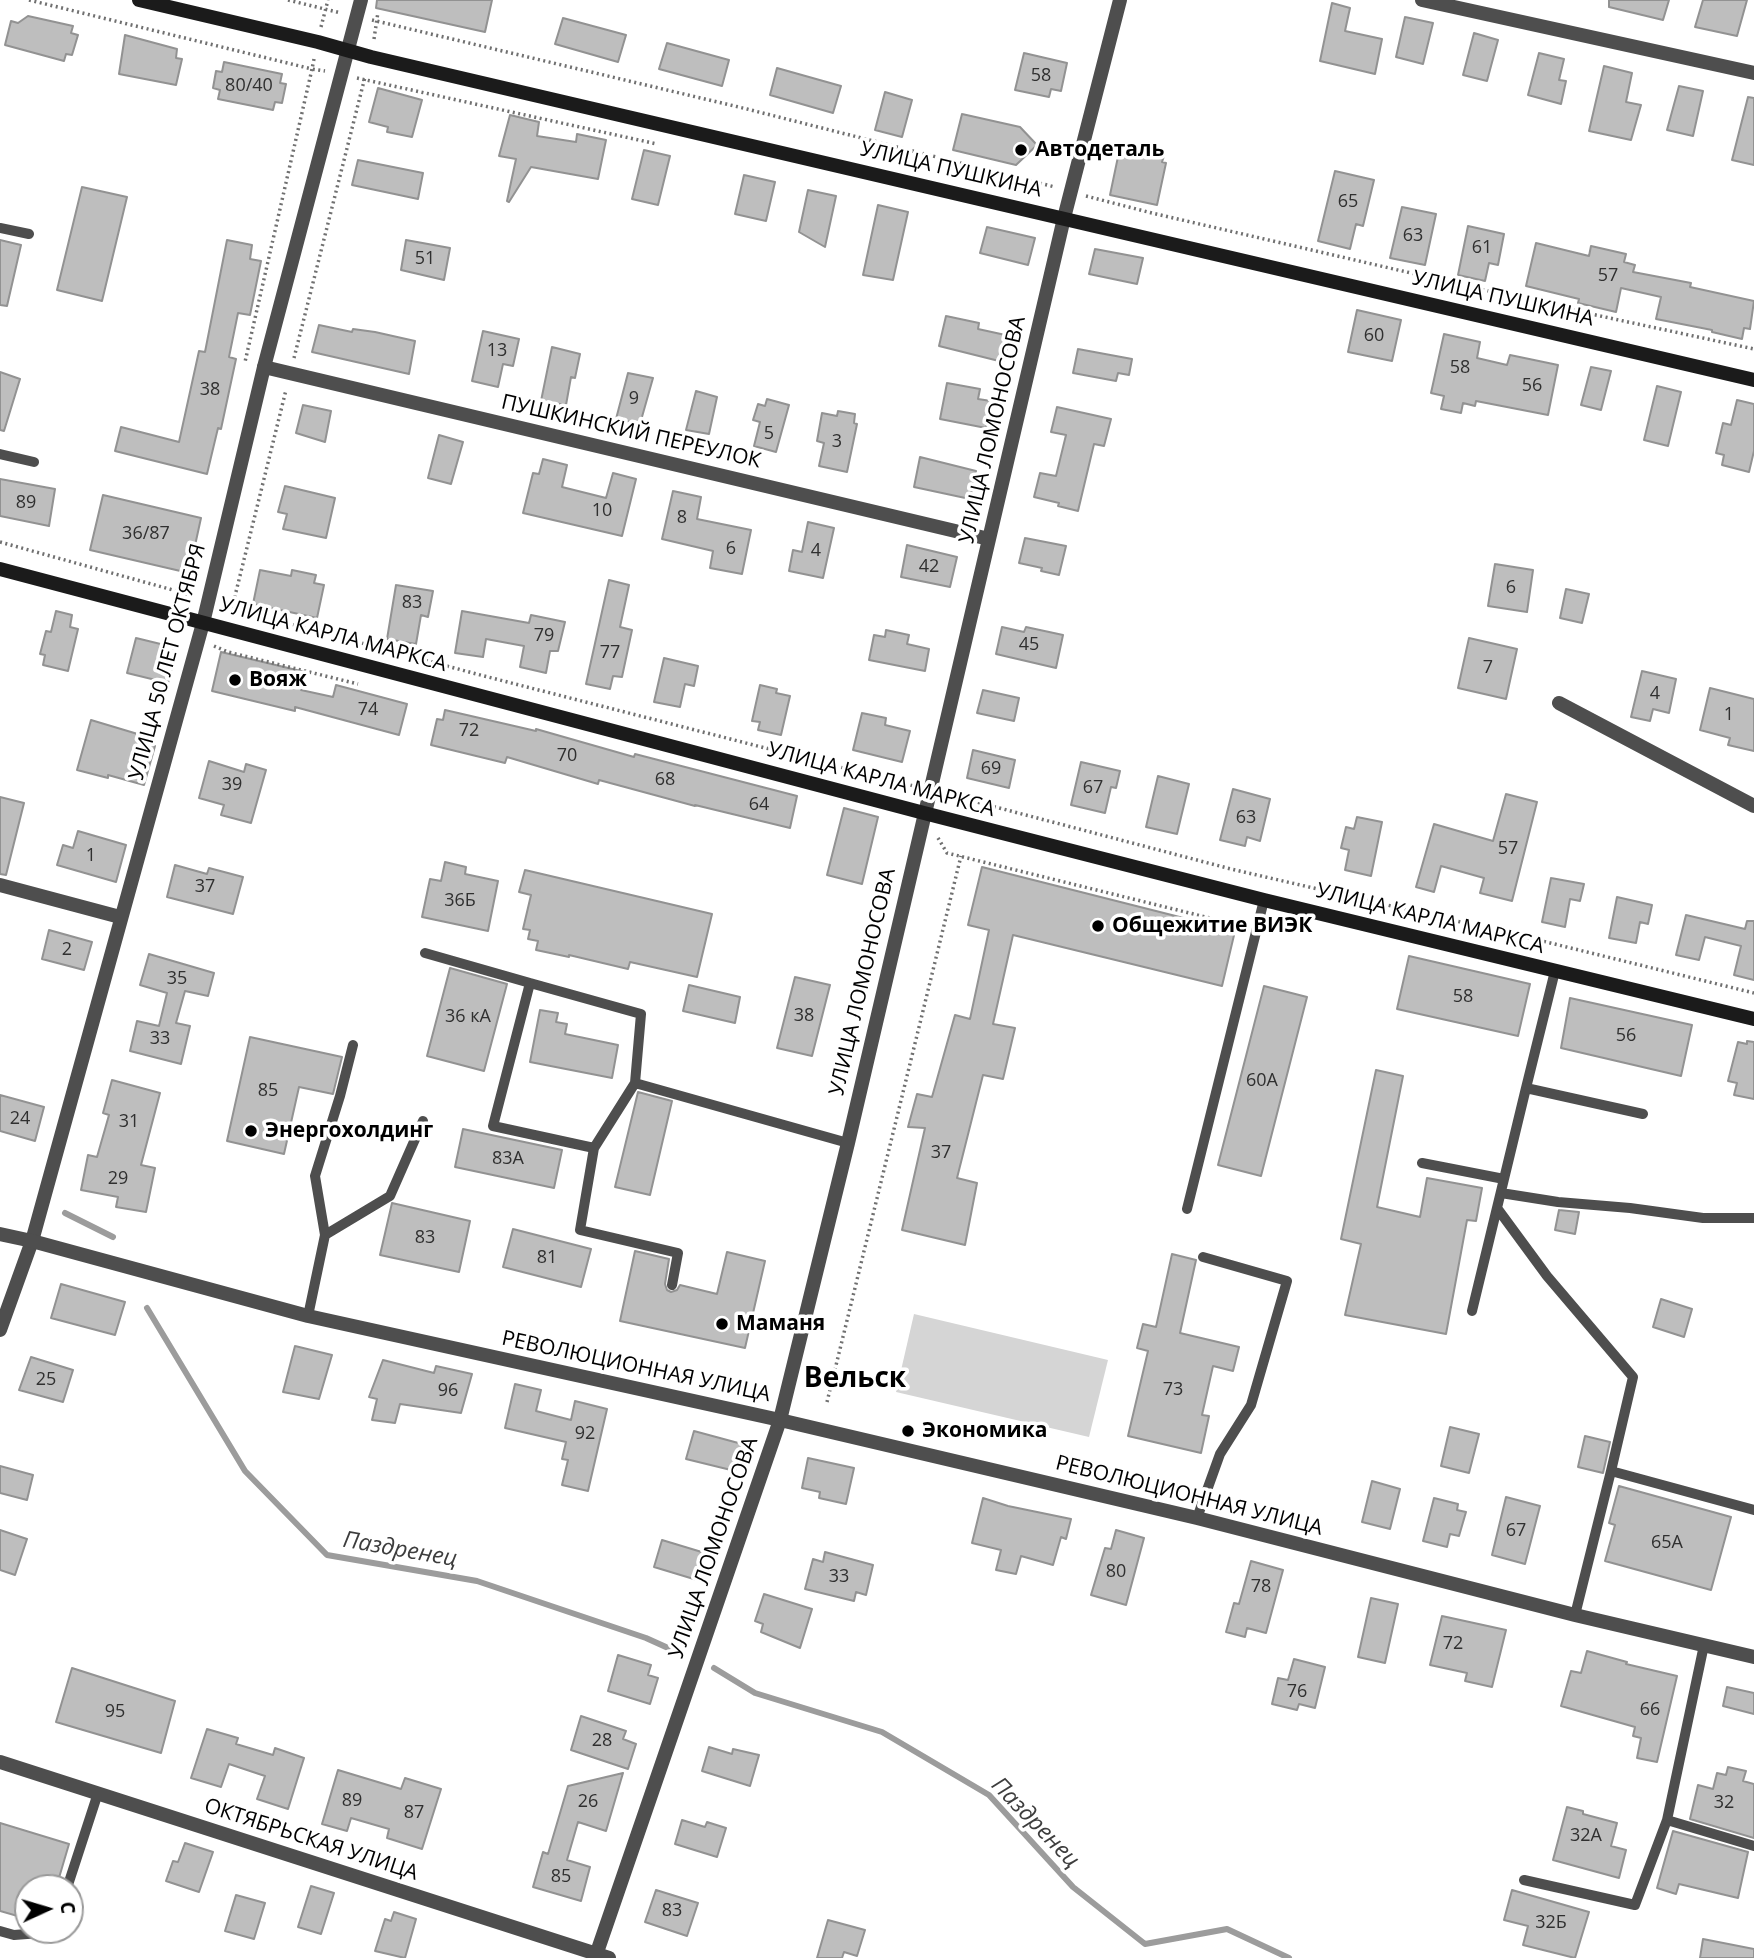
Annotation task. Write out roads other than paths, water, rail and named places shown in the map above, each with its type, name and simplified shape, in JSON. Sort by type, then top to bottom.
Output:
[{"type":"main road","name":"УЛИЦА ПУШКИНА","points":[[139,0],[371,57],[1754,380]]},
{"type":"main road","name":"УЛИЦА КАРЛА МАРКСА","points":[[0,569],[924,813],[1264,900],[1754,1019]]},
{"type":"street","name":"УЛИЦА 50 ЛЕТ ОКТЯБРЯ","points":[[0,1330],[32,1241],[203,622],[264,367],[361,0]]},
{"type":"street","name":"УЛИЦА ЛОМОНОСОВА","points":[[600,1957],[780,1420],[848,1143],[1064,218],[1120,0]]},
{"type":"street","points":[[1422,0],[1754,73]]},
{"type":"street","name":"ПУШКИНСКИЙ ПЕРЕУЛОК","points":[[264,367],[989,539]]},
{"type":"street","points":[[1559,702],[1754,806]]},
{"type":"street","points":[[0,885],[120,917]]},
{"type":"street","name":"РЕВОЛЮЦИОННАЯ УЛИЦА","points":[[0,1234],[308,1315],[780,1420],[1197,1518],[1575,1615],[1754,1657]]},
{"type":"street","name":"ОКТЯБРЬСКАЯ УЛИЦА","points":[[0,1762],[600,1957]]},
{"type":"lane","points":[[0,228],[29,234]]},
{"type":"lane","points":[[0,454],[34,462]]},
{"type":"lane","points":[[1187,1209],[1264,900]]},
{"type":"lane","points":[[425,953],[641,1014],[635,1083],[594,1148],[580,1230],[678,1253],[672,1285]]},
{"type":"lane","points":[[1472,1311],[1555,971]]},
{"type":"lane","points":[[530,984],[493,1126],[594,1148]]},
{"type":"lane","points":[[308,1315],[325,1236],[315,1176],[353,1045]]},
{"type":"lane","points":[[635,1083],[848,1143]]},
{"type":"lane","points":[[1526,1087],[1643,1114]]},
{"type":"lane","points":[[325,1236],[390,1196],[423,1121]]},
{"type":"lane","points":[[1422,1163],[1504,1180]]},
{"type":"lane","points":[[1501,1193],[1703,1218],[1754,1217]]},
{"type":"lane","points":[[1497,1209],[1547,1276],[1633,1377],[1575,1615]]},
{"type":"lane","points":[[1197,1518],[1220,1454],[1251,1405],[1287,1281],[1203,1257]]},
{"type":"lane","points":[[1611,1471],[1754,1510]]},
{"type":"lane","points":[[1524,1880],[1635,1905],[1667,1820],[1704,1645]]},
{"type":"lane","points":[[72,1874],[98,1793]]},
{"type":"lane","points":[[1667,1820],[1754,1846]]},
{"type":"waterway","name":"Паздренец","points":[[65,1213],[113,1237]]},
{"type":"waterway","name":"Паздренец","points":[[147,1308],[245,1471],[327,1555],[477,1581],[646,1638],[677,1652]]},
{"type":"waterway","name":"Паздренец","points":[[714,1668],[755,1693],[882,1732],[989,1795],[1073,1887],[1145,1944],[1227,1929],[1289,1958]]},
{"type":"place","name":"Автодеталь","points":[[1021,150]]},
{"type":"place","name":"Вояж","points":[[235,680]]},
{"type":"place","name":"Общежитие ВИЭК","points":[[1098,926]]},
{"type":"place","name":"Энергохолдинг","points":[[251,1131]]},
{"type":"place","name":"Маманя","points":[[722,1324]]},
{"type":"place","name":"Экономика","points":[[908,1431]]},
{"type":"district","name":"Вельск","points":[[855,1379]]}]
